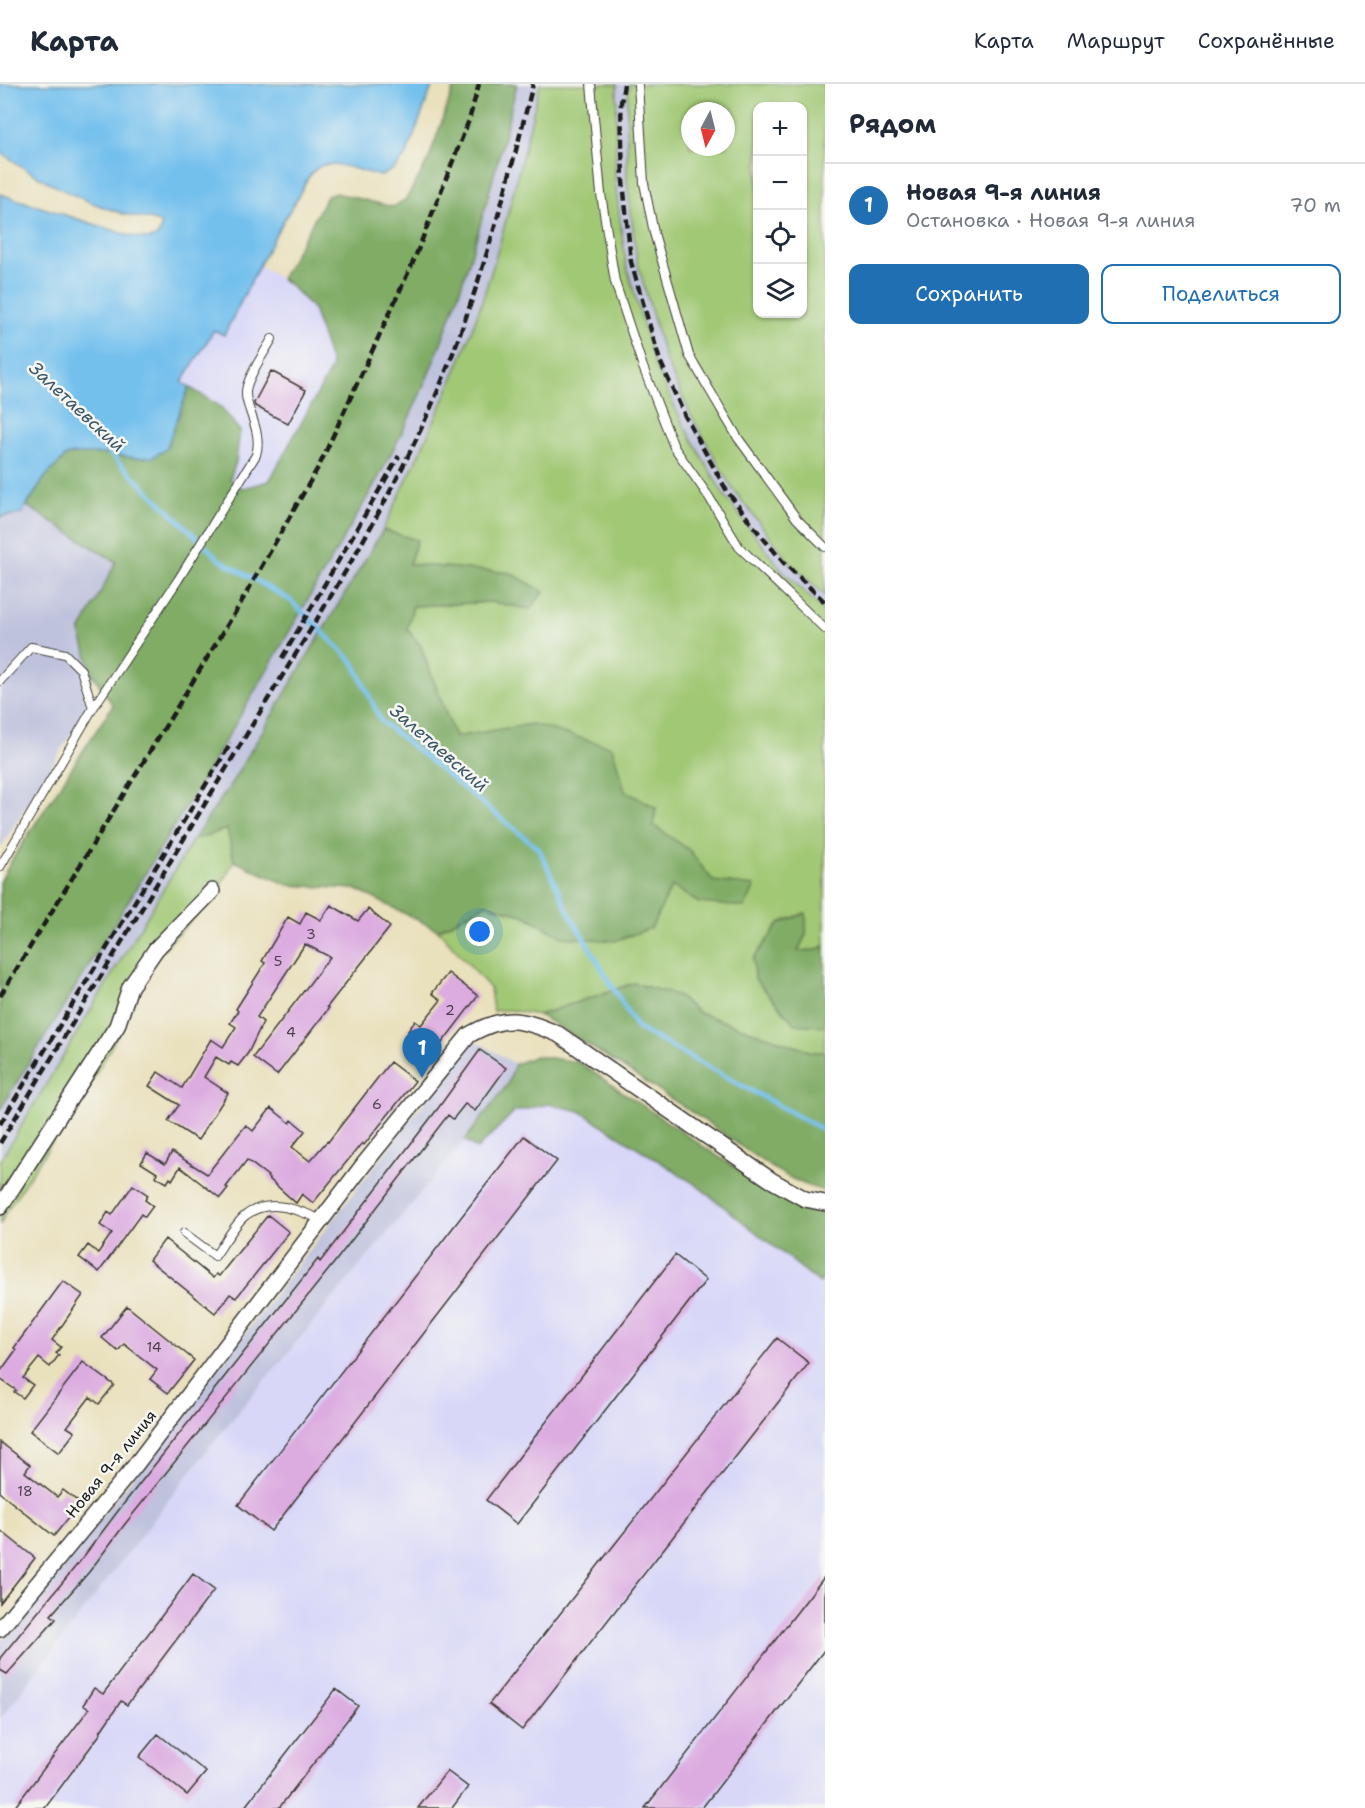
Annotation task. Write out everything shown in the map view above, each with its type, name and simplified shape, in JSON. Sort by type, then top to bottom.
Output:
[{"type":"street","points":[[0,1207],[117,1026],[130,987],[156,949],[212,891]]},
{"type":"street","name":"Новая 9-я линия","points":[[0,1629],[134,1467],[364,1164],[470,1035],[487,1025],[507,1020],[533,1023],[558,1034],[771,1180],[805,1199],[825,1203]]},
{"type":"lane","points":[[591,84],[601,194],[615,282],[643,368],[674,447],[709,497],[739,547],[825,629]]},
{"type":"lane","points":[[638,84],[644,183],[654,232],[689,355],[738,438],[797,519],[825,547]]},
{"type":"lane","points":[[0,867],[93,708],[178,580],[256,455],[258,434],[247,399],[247,386],[272,339]]},
{"type":"lane","points":[[0,681],[31,647],[65,654],[81,670],[93,708]]},
{"type":"lane","points":[[184,1233],[215,1256],[246,1215],[270,1205],[297,1209],[322,1220]]},
{"type":"shaded area","points":[[517,84],[540,84],[510,207],[481,304],[452,380],[383,530],[0,1161],[0,1110],[277,653],[391,456],[429,373],[457,297],[488,202]]},
{"type":"shaded area","points":[[617,84],[629,84],[627,180],[637,261],[665,359],[691,415],[732,488],[789,561],[825,596],[825,612],[781,569],[724,495],[682,422],[654,363],[626,264],[615,182]]},
{"type":"shaded area","points":[[259,265],[289,284],[313,309],[332,367],[269,481],[243,488],[230,479],[236,462],[221,407],[182,382],[214,329],[224,334]]},
{"type":"shaded area","points":[[27,506],[116,562],[80,632],[93,675],[85,712],[0,848],[0,517],[21,514]]},
{"type":"shaded area","points":[[473,1039],[515,1064],[507,1085],[465,1140],[211,1445],[0,1719],[0,1642],[139,1470]]},
{"type":"shaded area","points":[[548,1104],[580,1111],[695,1184],[820,1283],[825,1276],[825,1808],[0,1808],[0,1719],[211,1445],[465,1140],[477,1148],[514,1112]]},
{"type":"green space","points":[[455,84],[517,84],[468,266],[443,338],[416,404],[369,495],[264,676],[0,1110],[0,882],[13,858],[113,705],[93,675],[80,632],[116,562],[27,506],[45,477],[66,456],[110,454],[135,458],[153,457],[166,449],[189,387],[221,407],[240,431],[236,462],[230,479],[243,488],[269,481],[332,367],[313,309],[289,284],[281,279],[327,196],[336,193],[393,207],[406,199],[428,161]]},
{"type":"green space","points":[[540,84],[617,84],[615,182],[626,264],[654,363],[682,422],[724,495],[781,569],[825,612],[825,946],[816,950],[798,951],[806,934],[805,913],[779,923],[770,937],[755,979],[795,1024],[825,1026],[824,1053],[812,1052],[699,1013],[676,995],[634,983],[539,1015],[510,1010],[493,1011],[490,988],[438,930],[486,904],[526,916],[562,937],[651,928],[672,886],[699,903],[713,881],[689,850],[653,825],[656,808],[625,791],[532,724],[455,737],[420,645],[407,629],[413,606],[491,602],[530,609],[511,573],[409,564],[417,540],[383,530],[423,447],[471,333],[490,277]]},
{"type":"green space","points":[[629,84],[825,84],[825,596],[789,561],[732,488],[691,415],[665,359],[637,261],[627,180]]},
{"type":"green space","points":[[383,530],[417,540],[409,564],[511,573],[544,592],[530,609],[491,602],[413,606],[407,629],[420,645],[455,737],[532,724],[612,747],[625,791],[656,808],[653,825],[689,850],[713,881],[755,886],[745,907],[699,903],[672,886],[651,928],[615,941],[562,937],[526,916],[486,904],[438,930],[355,889],[288,885],[234,861],[227,829],[193,840],[229,787]]},
{"type":"green space","points":[[227,829],[234,861],[217,893],[162,951],[141,982],[140,990],[123,1026],[86,1091],[7,1210],[0,1225],[0,1161],[193,840]]},
{"type":"green space","points":[[806,913],[806,934],[798,951],[816,950],[825,946],[825,1026],[795,1024],[755,979],[753,959],[780,923]]},
{"type":"green space","points":[[634,983],[676,995],[699,1013],[812,1052],[825,1052],[825,1191],[781,1173],[649,1084],[539,1015]]},
{"type":"green space","points":[[536,1056],[578,1062],[768,1190],[802,1210],[825,1215],[825,1276],[820,1283],[695,1184],[580,1111],[548,1104],[514,1112],[477,1149],[465,1140],[507,1085],[515,1064]]},
{"type":"water","points":[[0,84],[433,84],[406,156],[394,169],[381,176],[350,167],[325,165],[309,176],[224,335],[214,330],[182,382],[189,387],[166,449],[153,457],[135,458],[110,454],[66,456],[45,477],[21,514],[0,517],[0,194],[131,236],[147,239],[156,237],[160,232],[161,224],[107,209],[76,196],[32,173],[3,154],[0,150]]},
{"type":"building","points":[[271,371],[306,390],[288,424],[255,406],[254,403]]},
{"type":"building","points":[[331,905],[358,921],[368,909],[390,927],[277,1075],[253,1057],[330,957],[305,944],[257,1017],[263,1022],[248,1053],[238,1066],[231,1062],[229,1065],[216,1057],[204,1077],[228,1093],[198,1140],[168,1121],[179,1105],[149,1086],[158,1072],[182,1088],[211,1039],[223,1047],[236,1027],[230,1023],[238,1011],[236,1009],[265,963],[262,961],[288,917],[300,924],[306,912],[321,920]]},
{"type":"building","points":[[448,973],[478,996],[432,1056],[411,1040],[414,1036],[408,1031],[415,1021],[421,1025],[441,1000],[432,993]]},
{"type":"building","points":[[480,1050],[506,1068],[475,1111],[465,1104],[453,1119],[448,1115],[89,1572],[51,1615],[56,1619],[7,1674],[0,1670],[0,1658],[81,1560],[318,1259],[320,1262]]},
{"type":"building","points":[[390,1062],[415,1081],[364,1145],[362,1143],[313,1203],[302,1194],[296,1203],[268,1176],[247,1160],[220,1198],[180,1167],[172,1180],[170,1178],[167,1183],[155,1176],[157,1173],[141,1163],[147,1153],[165,1164],[172,1152],[207,1174],[246,1125],[253,1131],[271,1108],[290,1123],[292,1120],[305,1131],[292,1147],[310,1161],[328,1142]]},
{"type":"building","points":[[524,1136],[557,1161],[271,1531],[238,1505]]},
{"type":"building","points":[[133,1185],[148,1195],[145,1200],[153,1206],[145,1217],[141,1214],[99,1272],[79,1257],[88,1245],[98,1253],[112,1233],[100,1225],[108,1212],[112,1215]]},
{"type":"building","points":[[268,1215],[289,1232],[236,1298],[230,1294],[215,1313],[149,1260],[165,1239],[213,1278],[216,1274],[219,1276]]},
{"type":"building","points":[[675,1255],[706,1280],[517,1524],[486,1500]]},
{"type":"building","points":[[63,1281],[83,1295],[52,1340],[61,1347],[56,1353],[59,1355],[50,1367],[39,1358],[23,1378],[33,1385],[23,1398],[0,1379],[0,1372],[16,1350],[14,1348]]},
{"type":"building","points":[[127,1306],[194,1360],[168,1393],[150,1379],[157,1370],[124,1344],[118,1351],[102,1338]]},
{"type":"building","points":[[777,1338],[809,1363],[522,1730],[489,1704]]},
{"type":"building","points":[[83,1362],[114,1385],[99,1404],[90,1397],[67,1427],[75,1432],[59,1453],[30,1431]]},
{"type":"building","points":[[0,1442],[30,1465],[25,1472],[57,1497],[63,1490],[80,1503],[54,1536],[0,1493]]},
{"type":"building","points":[[0,1530],[35,1558],[0,1603]]},
{"type":"building","points":[[193,1574],[214,1590],[127,1705],[121,1701],[101,1733],[45,1808],[14,1808],[89,1709],[83,1705],[94,1688],[103,1694]]},
{"type":"building","points":[[825,1576],[825,1649],[702,1808],[645,1808]]},
{"type":"building","points":[[336,1689],[358,1706],[279,1808],[244,1808]]},
{"type":"building","points":[[158,1734],[206,1772],[187,1795],[139,1757]]},
{"type":"building","points":[[447,1771],[468,1787],[452,1808],[418,1808]]},
{"type":"waterway","name":"Залетаевский","points":[[106,450],[220,560],[290,600],[354,663],[381,721],[539,849],[569,913],[637,1028],[825,1131]]},
{"type":"railway","points":[[0,996],[239,606],[320,464],[414,260],[469,120],[479,84]]},
{"type":"railway","points":[[0,1143],[333,592],[404,465],[425,421],[458,340],[504,195],[533,84]]},
{"type":"railway","points":[[624,84],[621,103],[623,181],[631,262],[660,361],[685,416],[727,491],[784,563],[825,602]]},
{"type":"railway","points":[[282,658],[399,456]]},
{"type":"railway","points":[[0,1124],[231,743]]},
{"type":"place","name":"Новая 9-я линия","points":[[422,1078]]}]
